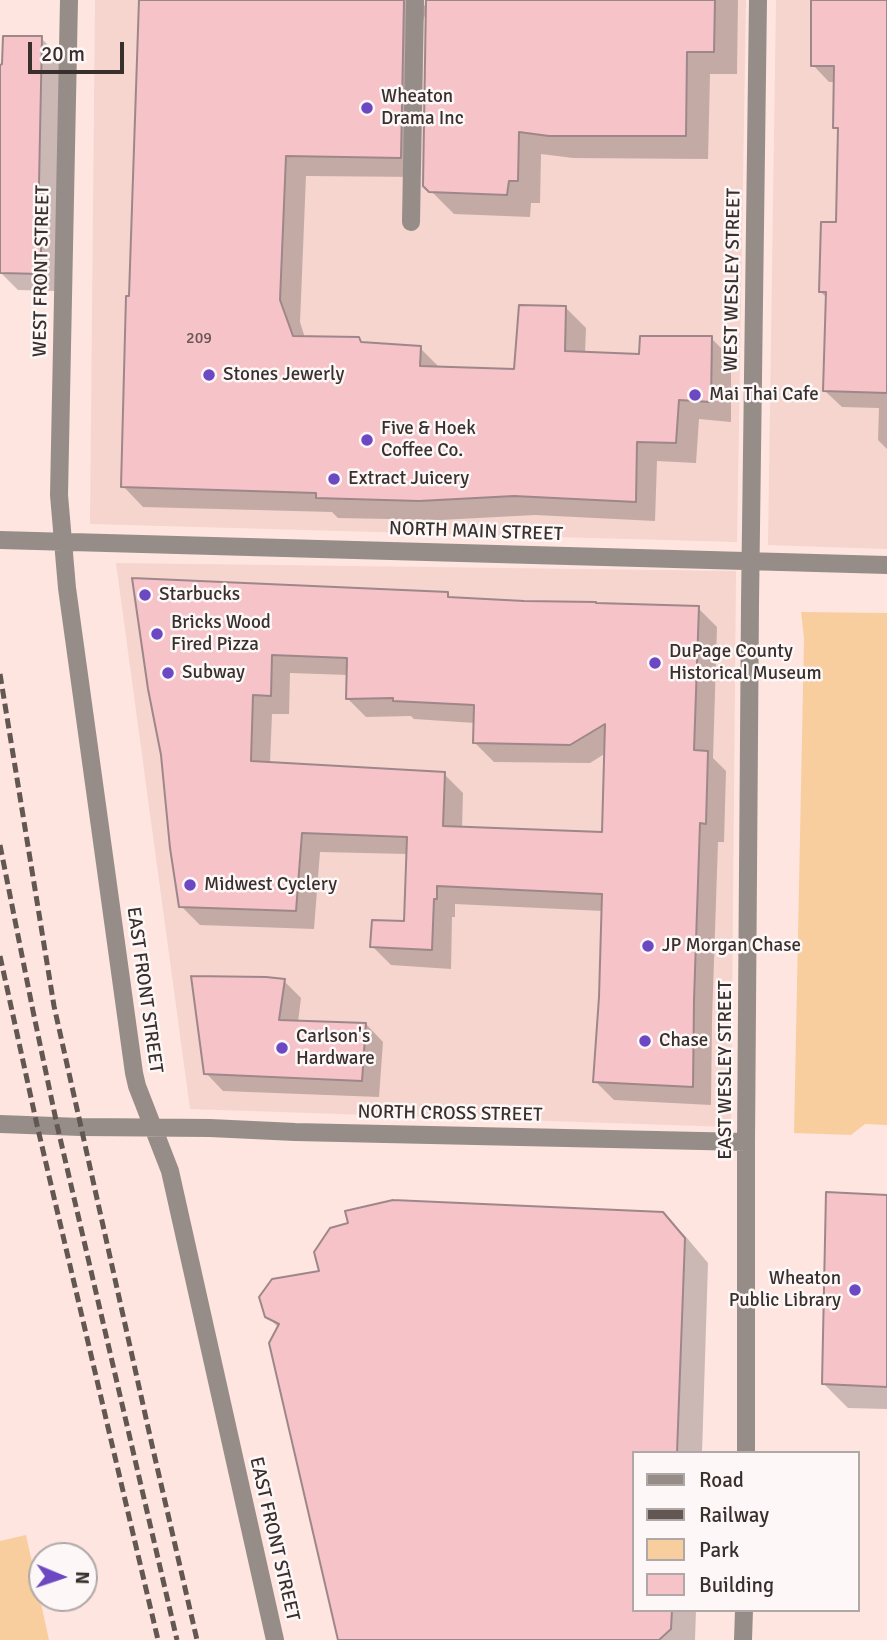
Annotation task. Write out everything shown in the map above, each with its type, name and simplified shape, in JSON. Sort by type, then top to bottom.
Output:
[{"type":"street","name":"WEST FRONT STREET","points":[[63,542],[59,495],[69,0]]},
{"type":"street","points":[[411,222],[415,0]]},
{"type":"street","name":"WEST WESLEY STREET","points":[[751,561],[758,0]]},
{"type":"street","name":"NORTH MAIN STREET","points":[[0,540],[887,565]]},
{"type":"street","name":"EAST FRONT STREET","points":[[63,542],[67,588],[134,1073],[170,1171],[275,1640]]},
{"type":"street","name":"EAST WESLEY STREET","points":[[746,1451],[751,561]]},
{"type":"street","name":"NORTH CROSS STREET","points":[[0,1124],[746,1142]]},
{"type":"street","points":[[743,1640],[744,1612]]},
{"type":"shaded area","points":[[95,0],[746,0],[737,542],[90,524]]},
{"type":"shaded area","points":[[776,0],[887,0],[887,549],[768,545]]},
{"type":"shaded area","points":[[116,563],[736,571],[731,1127],[190,1109]]},
{"type":"green space","points":[[801,612],[887,613],[887,1125],[865,1124],[851,1135],[794,1133],[804,638]]},
{"type":"green space","points":[[26,1535],[28,1612],[43,1612],[49,1640],[0,1640],[0,1541]]},
{"type":"building","points":[[139,0],[404,0],[401,158],[286,156],[280,300],[293,336],[359,337],[361,342],[421,346],[420,366],[514,369],[519,305],[566,306],[565,351],[639,354],[640,336],[712,336],[711,402],[679,400],[676,443],[637,442],[636,502],[514,496],[419,501],[316,498],[316,493],[121,487]]},
{"type":"building","points":[[426,0],[715,0],[714,52],[687,52],[686,136],[549,136],[519,132],[518,181],[509,181],[507,195],[429,192],[423,186]]},
{"type":"building","points":[[811,0],[887,0],[887,393],[823,391],[826,292],[819,292],[821,222],[836,222],[838,128],[833,128],[834,66],[811,66]]},
{"type":"building","points":[[3,36],[42,36],[38,233],[41,233],[41,274],[0,273],[0,65]]},
{"type":"building","points":[[132,578],[448,592],[448,597],[524,601],[699,606],[694,750],[708,751],[706,824],[700,823],[693,1087],[593,1082],[602,894],[437,886],[432,950],[370,947],[372,920],[404,921],[407,837],[302,833],[296,911],[179,907],[161,755],[148,689]],"holes":[[[272,655],[347,658],[346,699],[393,698],[393,701],[474,705],[473,743],[570,745],[605,724],[602,832],[443,826],[445,772],[251,761],[253,695],[271,696]]]},
{"type":"building","name":"Carlson's Hardware","points":[[191,976],[285,979],[279,1020],[366,1023],[362,1081],[204,1074]]},
{"type":"building","name":"Wheaton Public Library","points":[[826,1192],[887,1195],[887,1387],[822,1384]]},
{"type":"building","points":[[393,1200],[663,1212],[685,1238],[677,1451],[632,1451],[632,1612],[672,1612],[671,1629],[659,1640],[338,1640],[269,1343],[279,1324],[265,1317],[259,1297],[272,1279],[319,1271],[314,1252],[330,1228],[348,1223],[345,1211]]},
{"type":"railway","points":[[0,674],[54,1006],[197,1640]]},
{"type":"railway","points":[[0,845],[57,1125],[177,1640]]},
{"type":"railway","points":[[0,956],[158,1640]]},
{"type":"place","name":"Wheaton Drama Inc","points":[[367,108]]},
{"type":"place","name":"Stones Jewerly","points":[[209,375]]},
{"type":"place","name":"Mai Thai Cafe","points":[[695,395]]},
{"type":"place","name":"Five & Hoek Coffee Co.","points":[[367,440]]},
{"type":"place","name":"Extract Juicery","points":[[334,479]]},
{"type":"place","name":"Starbucks","points":[[145,595]]},
{"type":"place","name":"Bricks Wood Fired Pizza","points":[[157,634]]},
{"type":"place","name":"DuPage County Historical Museum","points":[[655,663]]},
{"type":"place","name":"Subway","points":[[168,673]]},
{"type":"place","name":"Midwest Cyclery","points":[[190,885]]},
{"type":"place","name":"JP Morgan Chase","points":[[648,946]]},
{"type":"place","name":"Chase","points":[[645,1041]]},
{"type":"place","name":"Carlson's Hardware","points":[[282,1048]]},
{"type":"place","name":"Wheaton Public Library","points":[[855,1290]]}]
